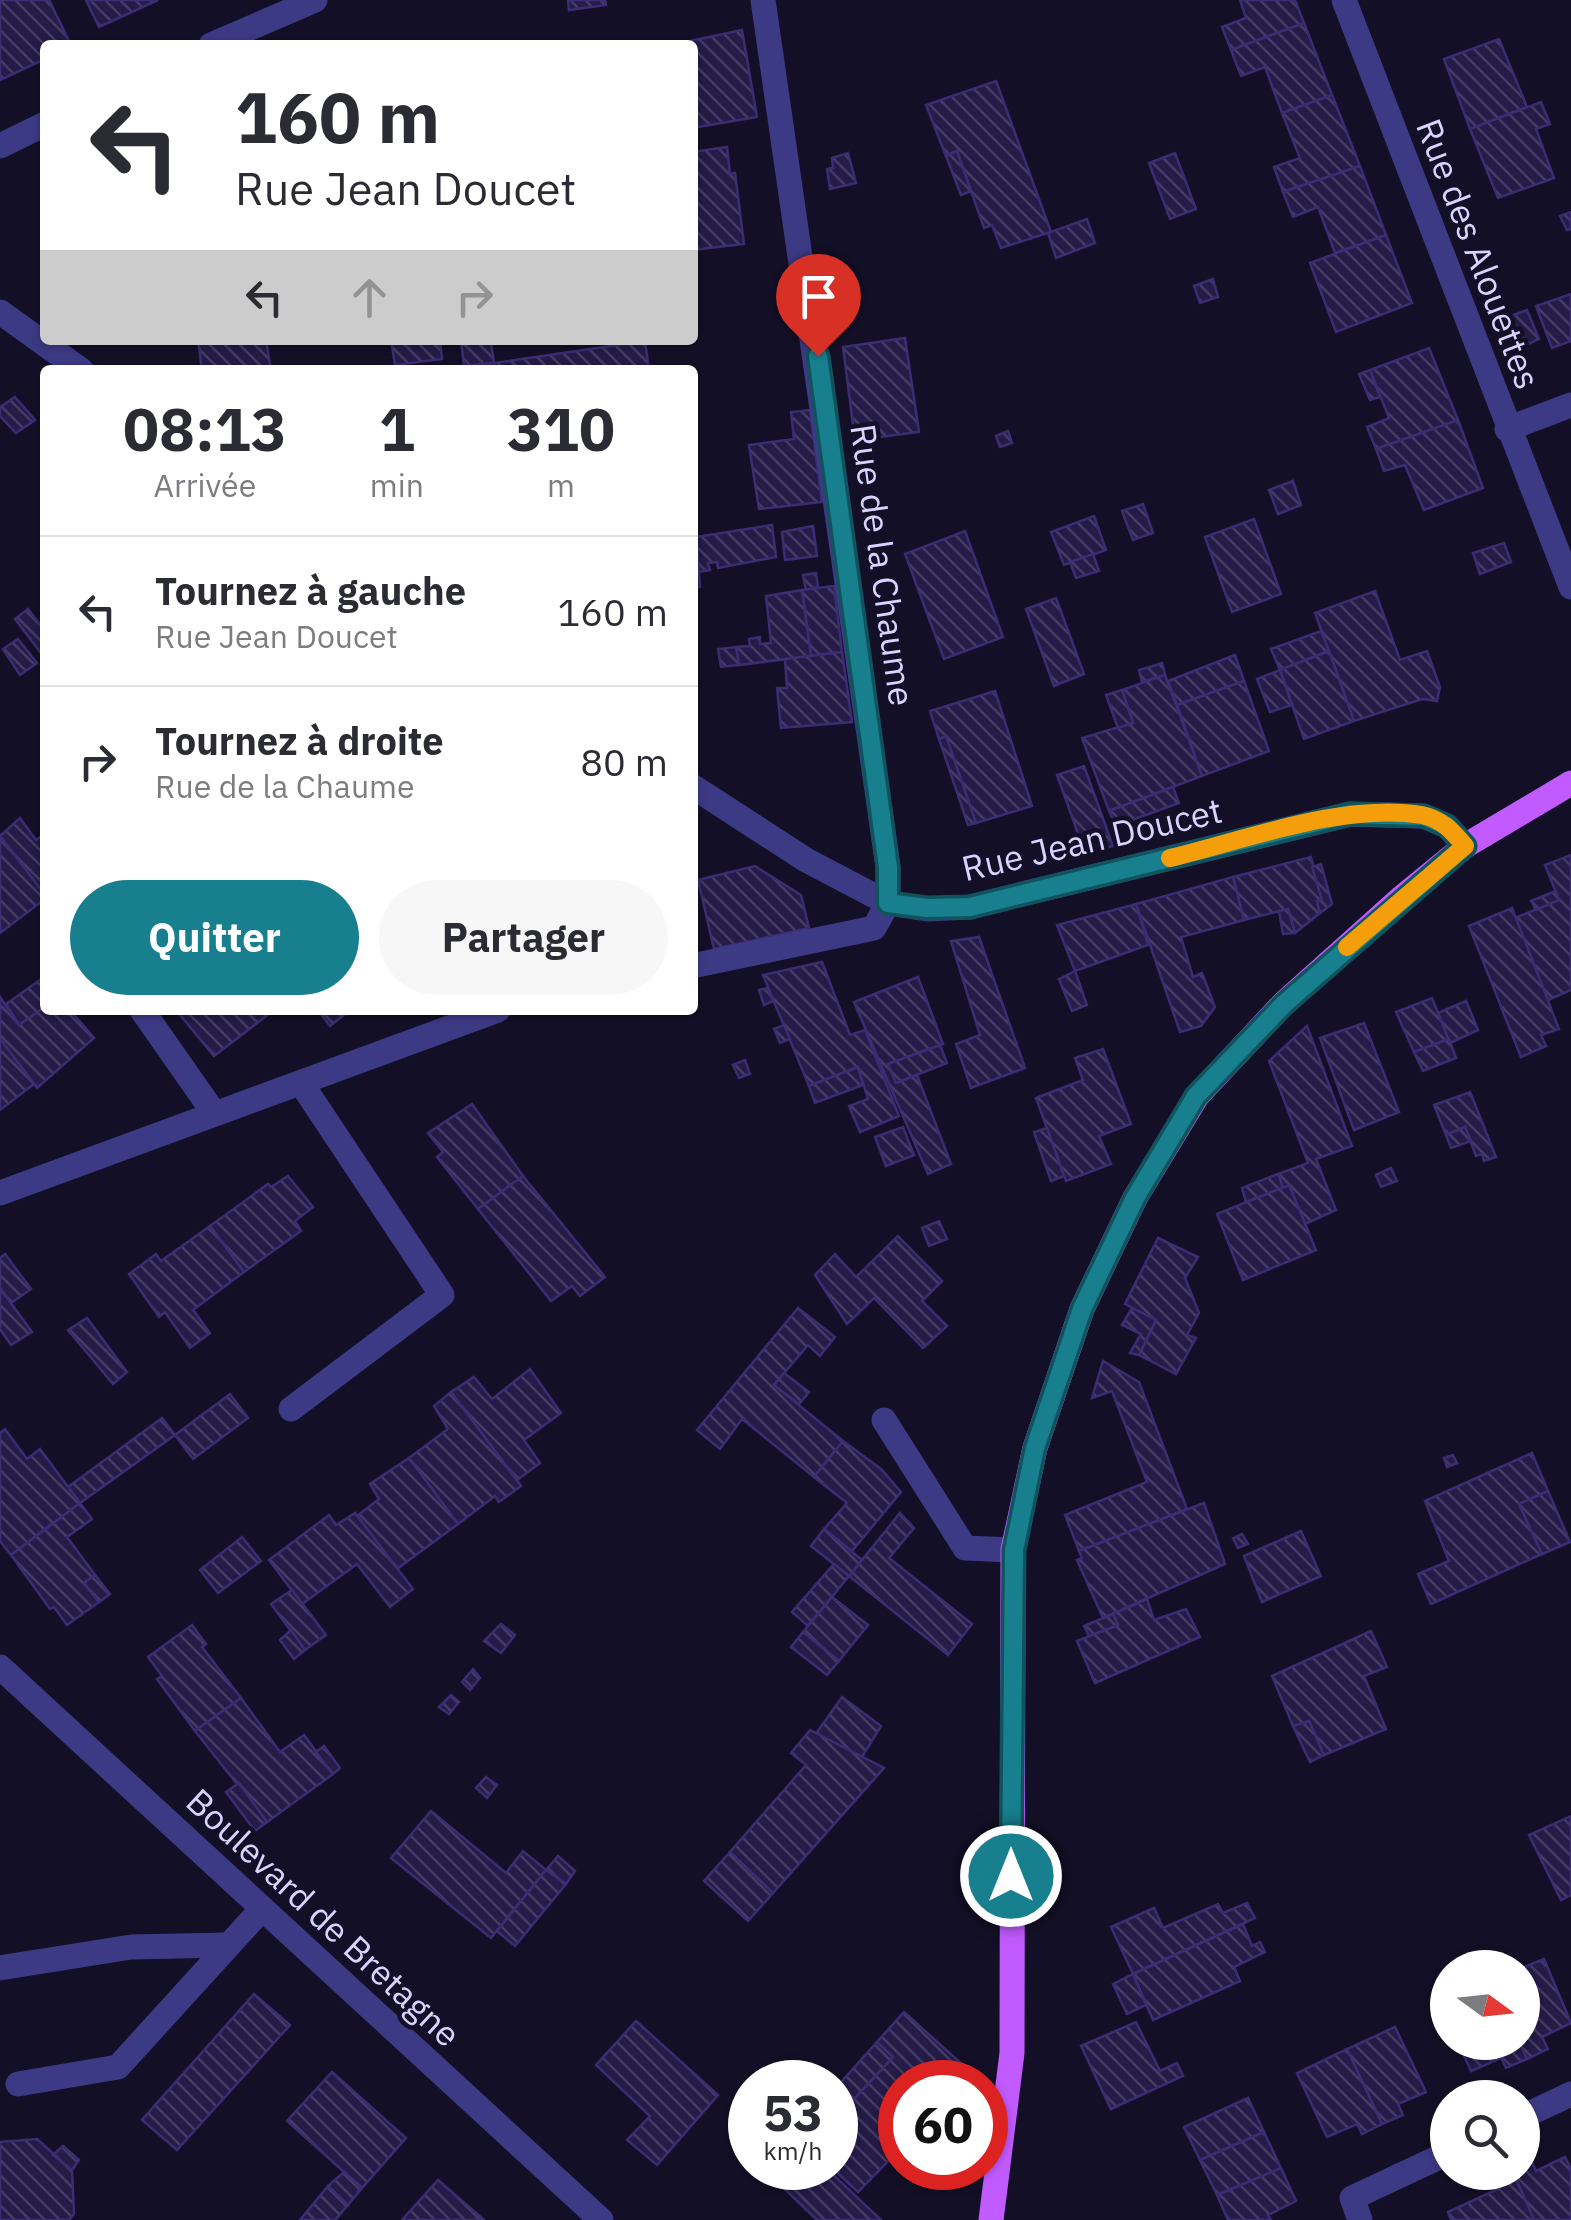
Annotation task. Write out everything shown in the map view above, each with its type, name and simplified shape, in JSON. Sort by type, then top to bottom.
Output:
[{"type":"main road","points":[[991,2220],[1012,2053],[1014,1550],[1035,1448],[1082,1309],[1135,1198],[1196,1096],[1284,1004],[1465,846],[1571,783]]},
{"type":"street","points":[[223,40],[315,0]]},
{"type":"street","name":"Rue de la Chaume","points":[[763,0],[824,396],[888,867],[888,903]]},
{"type":"street","name":"Rue des Alouettes","points":[[1344,0],[1571,587]]},
{"type":"street","points":[[0,146],[40,126]]},
{"type":"street","points":[[0,312],[40,341]]},
{"type":"street","points":[[46,345],[74,365]]},
{"type":"street","points":[[1507,429],[1571,404]]},
{"type":"street","name":"Rue Jean Doucet","points":[[698,790],[806,860],[888,903],[927,908],[970,907],[1350,814],[1424,816],[1447,826],[1465,846]]},
{"type":"street","points":[[698,965],[874,928],[888,903]]},
{"type":"street","points":[[145,1015],[214,1113]]},
{"type":"street","points":[[0,1193],[484,1015]]},
{"type":"street","points":[[291,1409],[442,1295],[301,1082]]},
{"type":"street","points":[[884,1420],[965,1548],[1014,1550]]},
{"type":"street","name":"Boulevard de Bretagne","points":[[0,1667],[600,2220]]},
{"type":"street","points":[[18,2084],[118,2066],[261,1910]]},
{"type":"street","points":[[0,1968],[131,1947],[227,1945]]},
{"type":"street","points":[[1540,2109],[1571,2094]]},
{"type":"street","points":[[1360,2220],[1352,2198],[1430,2161]]},
{"type":"building","points":[[0,0],[49,0],[69,40],[40,40],[40,61],[0,80]]},
{"type":"building","points":[[86,0],[158,0],[99,27]]},
{"type":"building","points":[[568,0],[605,0],[606,5],[569,10]]},
{"type":"building","points":[[1240,0],[1295,0],[1304,23],[1231,50],[1222,27],[1246,18]]},
{"type":"building","points":[[1304,23],[1332,95],[1282,113],[1265,67],[1241,76],[1231,50]]},
{"type":"building","points":[[742,30],[757,117],[698,127],[698,40],[695,40]]},
{"type":"building","points":[[1499,39],[1527,107],[1470,129],[1444,59]]},
{"type":"building","points":[[996,81],[1051,232],[1001,248],[992,225],[984,228],[957,151],[946,156],[926,105]]},
{"type":"building","points":[[1332,95],[1360,166],[1283,192],[1274,167],[1300,158],[1282,113]]},
{"type":"building","points":[[1541,102],[1550,124],[1536,129],[1554,178],[1498,198],[1470,129]]},
{"type":"building","points":[[727,147],[730,174],[735,173],[744,244],[698,249],[698,151]]},
{"type":"building","points":[[957,151],[971,191],[961,195],[946,156]]},
{"type":"building","points":[[848,153],[856,183],[830,189],[827,169],[833,168],[832,158]]},
{"type":"building","points":[[1175,153],[1196,209],[1170,219],[1149,163]]},
{"type":"building","points":[[1360,166],[1386,235],[1335,253],[1318,207],[1293,217],[1283,192]]},
{"type":"building","points":[[1571,212],[1571,229],[1567,230],[1560,216]]},
{"type":"building","points":[[1087,219],[1095,243],[1056,258],[1048,233]]},
{"type":"building","points":[[1386,235],[1412,303],[1336,332],[1310,263]]},
{"type":"building","points":[[1213,279],[1218,297],[1200,303],[1194,286]]},
{"type":"building","points":[[1571,294],[1571,341],[1552,348],[1536,306]]},
{"type":"building","points":[[1527,310],[1539,339],[1520,348],[1508,317]]},
{"type":"building","points":[[905,338],[919,432],[855,440],[843,347]]},
{"type":"building","points":[[199,345],[267,345],[270,365],[201,365]]},
{"type":"building","points":[[392,345],[441,345],[442,359],[395,365]]},
{"type":"building","points":[[462,345],[491,345],[494,363],[464,365]]},
{"type":"building","points":[[618,345],[646,345],[648,365],[494,365]]},
{"type":"building","points":[[1429,348],[1458,420],[1376,449],[1367,427],[1389,418],[1370,370]]},
{"type":"building","points":[[1370,370],[1380,397],[1370,400],[1359,374]]},
{"type":"building","points":[[15,397],[35,420],[16,433],[0,416],[0,407]]},
{"type":"building","points":[[810,410],[822,502],[759,509],[749,445],[794,439],[791,412]]},
{"type":"building","points":[[1458,420],[1483,488],[1424,510],[1405,465],[1384,471],[1376,449]]},
{"type":"building","points":[[1008,431],[1012,443],[1000,447],[996,436]]},
{"type":"building","points":[[1293,481],[1301,505],[1278,514],[1269,490]]},
{"type":"building","points":[[1143,504],[1153,533],[1133,540],[1122,511]]},
{"type":"building","points":[[1094,516],[1106,550],[1064,565],[1051,532]]},
{"type":"building","points":[[1254,519],[1281,594],[1232,612],[1205,537]]},
{"type":"building","points":[[772,525],[776,557],[718,568],[717,562],[708,563],[710,570],[699,572],[698,537]]},
{"type":"building","points":[[813,526],[817,556],[785,560],[782,532]]},
{"type":"building","points":[[965,531],[1003,637],[944,659],[905,554]]},
{"type":"building","points":[[1504,543],[1511,562],[1480,574],[1473,553]]},
{"type":"building","points":[[1093,554],[1099,571],[1076,578],[1070,562]]},
{"type":"building","points":[[816,573],[818,587],[806,590],[803,575]]},
{"type":"building","points":[[834,586],[842,652],[811,656],[802,590]]},
{"type":"building","points":[[802,590],[811,656],[739,665],[736,647],[750,646],[749,639],[760,637],[760,644],[771,643],[766,596]]},
{"type":"building","points":[[1375,591],[1400,660],[1427,651],[1440,687],[1437,701],[1422,699],[1354,721],[1315,613]]},
{"type":"building","points":[[1056,598],[1084,674],[1054,686],[1026,609]]},
{"type":"building","points":[[28,609],[40,625],[40,652],[15,619]]},
{"type":"building","points":[[1321,631],[1329,651],[1280,670],[1271,649]]},
{"type":"building","points":[[18,639],[37,663],[20,675],[3,649]]},
{"type":"building","points":[[736,647],[739,665],[721,667],[718,649]]},
{"type":"building","points":[[1329,651],[1354,721],[1304,739],[1280,670]]},
{"type":"building","points":[[842,652],[852,722],[781,728],[777,688],[787,688],[785,659]]},
{"type":"building","points":[[1235,655],[1244,681],[1177,705],[1168,681]]},
{"type":"building","points":[[1162,663],[1165,675],[1142,682],[1139,670]]},
{"type":"building","points":[[1280,670],[1292,705],[1270,712],[1257,679]]},
{"type":"building","points":[[1165,675],[1202,776],[1109,811],[1082,738],[1133,723],[1122,690]]},
{"type":"building","points":[[1244,681],[1269,751],[1202,776],[1177,705]]},
{"type":"building","points":[[1122,690],[1133,723],[1118,728],[1106,695]]},
{"type":"building","points":[[995,691],[1032,806],[976,823],[946,736],[939,739],[930,711]]},
{"type":"building","points":[[946,736],[976,823],[968,825],[939,739]]},
{"type":"building","points":[[1084,766],[1113,846],[1085,853],[1057,775]]},
{"type":"building","points":[[1173,787],[1179,803],[1116,826],[1109,811]]},
{"type":"building","points":[[20,818],[36,840],[40,837],[40,888],[0,836]]},
{"type":"building","points":[[0,836],[40,888],[40,903],[0,933]]},
{"type":"building","points":[[1571,855],[1571,990],[1548,1000],[1515,918],[1559,900],[1545,865]]},
{"type":"building","points":[[1311,857],[1322,900],[1317,901],[1320,913],[1295,933],[1288,909],[1244,920],[1233,877]]},
{"type":"building","points":[[1321,864],[1332,904],[1320,913],[1317,901],[1322,900],[1312,867]]},
{"type":"building","points":[[755,866],[801,895],[809,928],[714,949],[698,880]]},
{"type":"building","points":[[1233,877],[1244,920],[1181,937],[1193,977],[1202,973],[1215,1007],[1201,1026],[1180,1032],[1136,904]]},
{"type":"building","points":[[1556,891],[1559,900],[1536,910],[1531,901]]},
{"type":"building","points":[[1136,904],[1148,945],[1075,971],[1057,925]]},
{"type":"building","points":[[1512,908],[1559,1029],[1541,1035],[1546,1046],[1521,1057],[1469,926]]},
{"type":"building","points":[[1288,909],[1295,933],[1283,934],[1279,911]]},
{"type":"building","points":[[979,937],[1025,1068],[971,1088],[956,1044],[980,1035],[951,941]]},
{"type":"building","points":[[822,962],[850,1035],[865,1030],[899,1116],[860,1132],[849,1106],[868,1099],[858,1067],[809,1086],[763,975]]},
{"type":"building","points":[[1075,971],[1087,1005],[1072,1011],[1059,979]]},
{"type":"building","points":[[918,977],[943,1044],[888,1064],[896,1083],[917,1075],[951,1164],[928,1174],[854,1002]]},
{"type":"building","points":[[40,980],[40,1010],[19,1025],[6,1004]]},
{"type":"building","points":[[768,988],[773,1001],[764,1005],[759,990]]},
{"type":"building","points":[[0,997],[19,1025],[40,1010],[40,1015],[74,1015],[94,1038],[37,1088],[0,1039]]},
{"type":"building","points":[[1432,998],[1449,1039],[1414,1052],[1396,1012]]},
{"type":"building","points":[[1466,1001],[1478,1030],[1450,1043],[1438,1013]]},
{"type":"building","points":[[180,1015],[267,1015],[214,1056]]},
{"type":"building","points":[[322,1015],[344,1015],[330,1026]]},
{"type":"building","points":[[1364,1023],[1399,1112],[1354,1130],[1320,1038]]},
{"type":"building","points":[[784,1025],[790,1039],[780,1043],[774,1029]]},
{"type":"building","points":[[1307,1026],[1352,1146],[1316,1159],[1336,1210],[1305,1224],[1289,1185],[1283,1188],[1278,1174],[1308,1163],[1269,1061]]},
{"type":"building","points":[[1449,1039],[1456,1058],[1423,1071],[1414,1052]]},
{"type":"building","points":[[0,1041],[34,1084],[0,1110]]},
{"type":"building","points":[[940,1045],[947,1063],[896,1083],[888,1064]]},
{"type":"building","points":[[1103,1049],[1131,1124],[1099,1136],[1111,1164],[1066,1181],[1036,1098],[1083,1080],[1075,1058]]},
{"type":"building","points":[[745,1060],[750,1074],[739,1078],[733,1065]]},
{"type":"building","points":[[858,1067],[863,1085],[815,1103],[809,1086]]},
{"type":"building","points":[[1470,1092],[1496,1157],[1484,1161],[1482,1154],[1476,1156],[1465,1127],[1446,1135],[1434,1105]]},
{"type":"building","points":[[472,1104],[523,1176],[478,1209],[437,1157],[443,1152],[428,1133]]},
{"type":"building","points":[[903,1127],[914,1155],[886,1166],[875,1137]]},
{"type":"building","points":[[1465,1127],[1471,1141],[1451,1148],[1446,1135]]},
{"type":"building","points":[[1047,1128],[1064,1176],[1051,1181],[1034,1132]]},
{"type":"building","points":[[1391,1168],[1397,1181],[1381,1187],[1376,1175]]},
{"type":"building","points":[[1278,1174],[1283,1188],[1246,1202],[1242,1188]]},
{"type":"building","points":[[288,1176],[313,1207],[295,1221],[301,1231],[244,1272],[210,1226],[268,1184],[271,1187]]},
{"type":"building","points":[[523,1176],[605,1277],[580,1296],[572,1286],[551,1301],[478,1209]]},
{"type":"building","points":[[1289,1185],[1316,1250],[1243,1280],[1217,1214]]},
{"type":"building","points":[[939,1221],[947,1239],[929,1246],[922,1228]]},
{"type":"building","points":[[210,1226],[244,1272],[193,1310],[210,1333],[190,1348],[165,1312],[159,1317],[129,1274],[156,1254],[161,1261]]},
{"type":"building","points":[[898,1236],[942,1281],[922,1301],[947,1326],[923,1348],[874,1298],[847,1324],[815,1275],[835,1254],[856,1277]]},
{"type":"building","points":[[1158,1238],[1198,1257],[1185,1278],[1199,1313],[1187,1335],[1196,1338],[1176,1374],[1139,1355],[1156,1320],[1125,1304]]},
{"type":"building","points":[[5,1254],[31,1289],[11,1303],[0,1288],[0,1258]]},
{"type":"building","points":[[0,1288],[32,1332],[11,1345],[0,1329]]},
{"type":"building","points":[[798,1308],[835,1337],[820,1356],[808,1345],[774,1385],[843,1441],[814,1477],[742,1419],[720,1449],[697,1430]]},
{"type":"building","points":[[1132,1308],[1156,1320],[1139,1355],[1130,1353],[1141,1334],[1122,1325]]},
{"type":"building","points":[[87,1318],[127,1372],[113,1384],[68,1330]]},
{"type":"building","points":[[1103,1361],[1139,1382],[1187,1509],[1079,1551],[1065,1515],[1147,1482],[1112,1391],[1092,1398]]},
{"type":"building","points":[[530,1369],[561,1413],[524,1440],[540,1463],[517,1480],[451,1392],[474,1377],[492,1399]]},
{"type":"building","points":[[784,1373],[809,1392],[799,1404],[774,1385]]},
{"type":"building","points":[[451,1392],[521,1486],[499,1502],[495,1496],[458,1524],[409,1458],[448,1429],[434,1406]]},
{"type":"building","points":[[230,1394],[248,1418],[193,1459],[175,1435]]},
{"type":"building","points":[[162,1418],[175,1435],[80,1503],[68,1487]]},
{"type":"building","points":[[5,1429],[27,1459],[40,1449],[80,1503],[11,1555],[0,1541],[0,1433]]},
{"type":"building","points":[[843,1441],[881,1469],[901,1492],[852,1551],[824,1529],[847,1503],[814,1477]]},
{"type":"building","points":[[1532,1453],[1548,1491],[1519,1504],[1542,1554],[1431,1604],[1418,1574],[1449,1561],[1425,1501]]},
{"type":"building","points":[[1453,1455],[1457,1463],[1447,1467],[1444,1458]]},
{"type":"building","points":[[409,1458],[458,1524],[397,1569],[357,1516],[379,1499],[370,1484]]},
{"type":"building","points":[[1548,1491],[1570,1542],[1542,1554],[1519,1504]]},
{"type":"building","points":[[80,1503],[92,1519],[67,1537],[95,1575],[84,1583],[99,1602],[67,1625],[54,1607],[50,1609],[11,1555]]},
{"type":"building","points":[[1204,1503],[1225,1564],[1103,1618],[1077,1560],[1082,1558],[1079,1551]]},
{"type":"building","points":[[355,1513],[413,1589],[390,1607],[357,1564],[302,1604],[269,1560],[329,1515],[336,1525]]},
{"type":"building","points":[[900,1513],[914,1528],[889,1558],[972,1624],[948,1655],[849,1576]]},
{"type":"building","points":[[824,1529],[862,1560],[849,1576],[811,1546]]},
{"type":"building","points":[[1301,1531],[1321,1576],[1262,1602],[1244,1556]]},
{"type":"building","points":[[1242,1534],[1248,1544],[1238,1548],[1233,1538]]},
{"type":"building","points":[[242,1537],[261,1561],[218,1593],[200,1570]]},
{"type":"building","points":[[834,1564],[849,1576],[808,1626],[792,1612]]},
{"type":"building","points":[[95,1575],[110,1594],[99,1602],[84,1583]]},
{"type":"building","points":[[292,1590],[326,1635],[305,1650],[271,1604]]},
{"type":"building","points":[[832,1597],[868,1625],[839,1661],[803,1632]]},
{"type":"building","points":[[1147,1599],[1154,1620],[1186,1609],[1200,1637],[1095,1683],[1077,1641],[1118,1625],[1113,1614]]},
{"type":"building","points":[[1113,1614],[1118,1625],[1089,1636],[1084,1626]]},
{"type":"building","points":[[501,1624],[515,1635],[501,1653],[484,1641]]},
{"type":"building","points":[[192,1625],[206,1644],[202,1647],[241,1698],[195,1731],[157,1679],[162,1676],[148,1657]]},
{"type":"building","points":[[291,1630],[305,1650],[294,1659],[280,1640]]},
{"type":"building","points":[[1371,1631],[1387,1667],[1364,1676],[1386,1729],[1324,1755],[1309,1721],[1293,1726],[1272,1676]]},
{"type":"building","points":[[803,1632],[839,1661],[827,1675],[791,1647]]},
{"type":"building","points":[[473,1669],[480,1678],[470,1690],[462,1682]]},
{"type":"building","points":[[451,1695],[459,1702],[449,1714],[439,1707]]},
{"type":"building","points":[[842,1697],[881,1726],[862,1757],[815,1735]]},
{"type":"building","points":[[241,1698],[280,1752],[304,1735],[333,1774],[267,1822],[195,1731]]},
{"type":"building","points":[[1309,1721],[1324,1755],[1310,1762],[1293,1726]]},
{"type":"building","points":[[810,1730],[884,1768],[773,1893],[730,1852],[806,1765],[791,1753]]},
{"type":"building","points":[[324,1746],[340,1768],[333,1774],[316,1752]]},
{"type":"building","points":[[486,1777],[497,1785],[487,1798],[476,1788]]},
{"type":"building","points":[[239,1783],[267,1822],[255,1831],[226,1792]]},
{"type":"building","points":[[431,1811],[506,1873],[523,1851],[546,1870],[491,1938],[391,1858]]},
{"type":"building","points":[[1571,1816],[1571,1895],[1561,1900],[1529,1835]]},
{"type":"building","points":[[730,1852],[773,1893],[748,1921],[704,1881]]},
{"type":"building","points":[[558,1856],[575,1871],[566,1884],[546,1870]]},
{"type":"building","points":[[546,1870],[566,1884],[515,1946],[497,1931]]},
{"type":"building","points":[[1247,1903],[1255,1918],[1133,1974],[1111,1927],[1154,1908],[1163,1928],[1218,1904],[1223,1913]]},
{"type":"building","points":[[1243,1924],[1252,1946],[1260,1942],[1265,1952],[1234,1967],[1240,1981],[1153,2020],[1133,1974]]},
{"type":"building","points":[[1544,1959],[1571,2023],[1542,2037],[1548,2049],[1540,2053],[1540,1961]]},
{"type":"building","points":[[1133,1974],[1146,2005],[1127,2014],[1113,1984]]},
{"type":"building","points":[[254,1994],[290,2025],[177,2150],[142,2120]]},
{"type":"building","points":[[904,2012],[957,2060],[890,2060],[893,2057],[877,2042]]},
{"type":"building","points":[[636,2021],[718,2095],[657,2165],[627,2140],[650,2116],[596,2065]]},
{"type":"building","points":[[1136,2022],[1160,2071],[1177,2063],[1183,2076],[1111,2109],[1081,2046]]},
{"type":"building","points":[[1395,2027],[1426,2092],[1398,2104],[1403,2115],[1382,2124],[1347,2049]]},
{"type":"building","points":[[877,2042],[893,2057],[878,2060],[878,2073],[858,2095],[858,2063]]},
{"type":"building","points":[[1347,2049],[1382,2124],[1362,2134],[1357,2124],[1327,2137],[1297,2073]]},
{"type":"building","points":[[1466,2060],[1496,2060],[1471,2071]]},
{"type":"building","points":[[1502,2060],[1525,2060],[1506,2068]]},
{"type":"building","points":[[332,2072],[406,2138],[362,2188],[287,2121]]},
{"type":"building","points":[[878,2073],[878,2172],[858,2192],[856,2190],[858,2095]]},
{"type":"building","points":[[1248,2098],[1264,2132],[1200,2160],[1184,2127]]},
{"type":"building","points":[[1264,2132],[1281,2168],[1217,2195],[1200,2160]]},
{"type":"building","points":[[37,2139],[72,2170],[74,2214],[69,2220],[0,2220],[0,2142]]},
{"type":"building","points":[[63,2146],[79,2160],[72,2170],[53,2155]]},
{"type":"building","points":[[1565,2157],[1571,2169],[1571,2220],[1534,2220],[1521,2190],[1540,2190],[1540,2169]]},
{"type":"building","points":[[1281,2168],[1296,2201],[1268,2215],[1271,2220],[1228,2220],[1217,2195]]},
{"type":"building","points":[[344,2172],[362,2188],[348,2205],[328,2186]]},
{"type":"building","points":[[438,2180],[484,2220],[402,2220]]},
{"type":"building","points":[[328,2186],[348,2205],[335,2220],[300,2220]]},
{"type":"building","points":[[786,2190],[849,2190],[881,2220],[817,2220]]},
{"type":"building","points":[[1496,2190],[1521,2190],[1534,2220],[1451,2220],[1448,2212]]},
{"type":"slow traffic","points":[[1170,858],[1350,814],[1424,816],[1447,826],[1465,846],[1347,947]]},
{"type":"route","points":[[818,356],[888,867],[888,903],[927,908],[970,907],[1350,814],[1424,816],[1447,826],[1465,846],[1284,1004],[1196,1096],[1135,1198],[1082,1309],[1035,1448],[1014,1550],[1010,1628],[1011,1876]]}]
